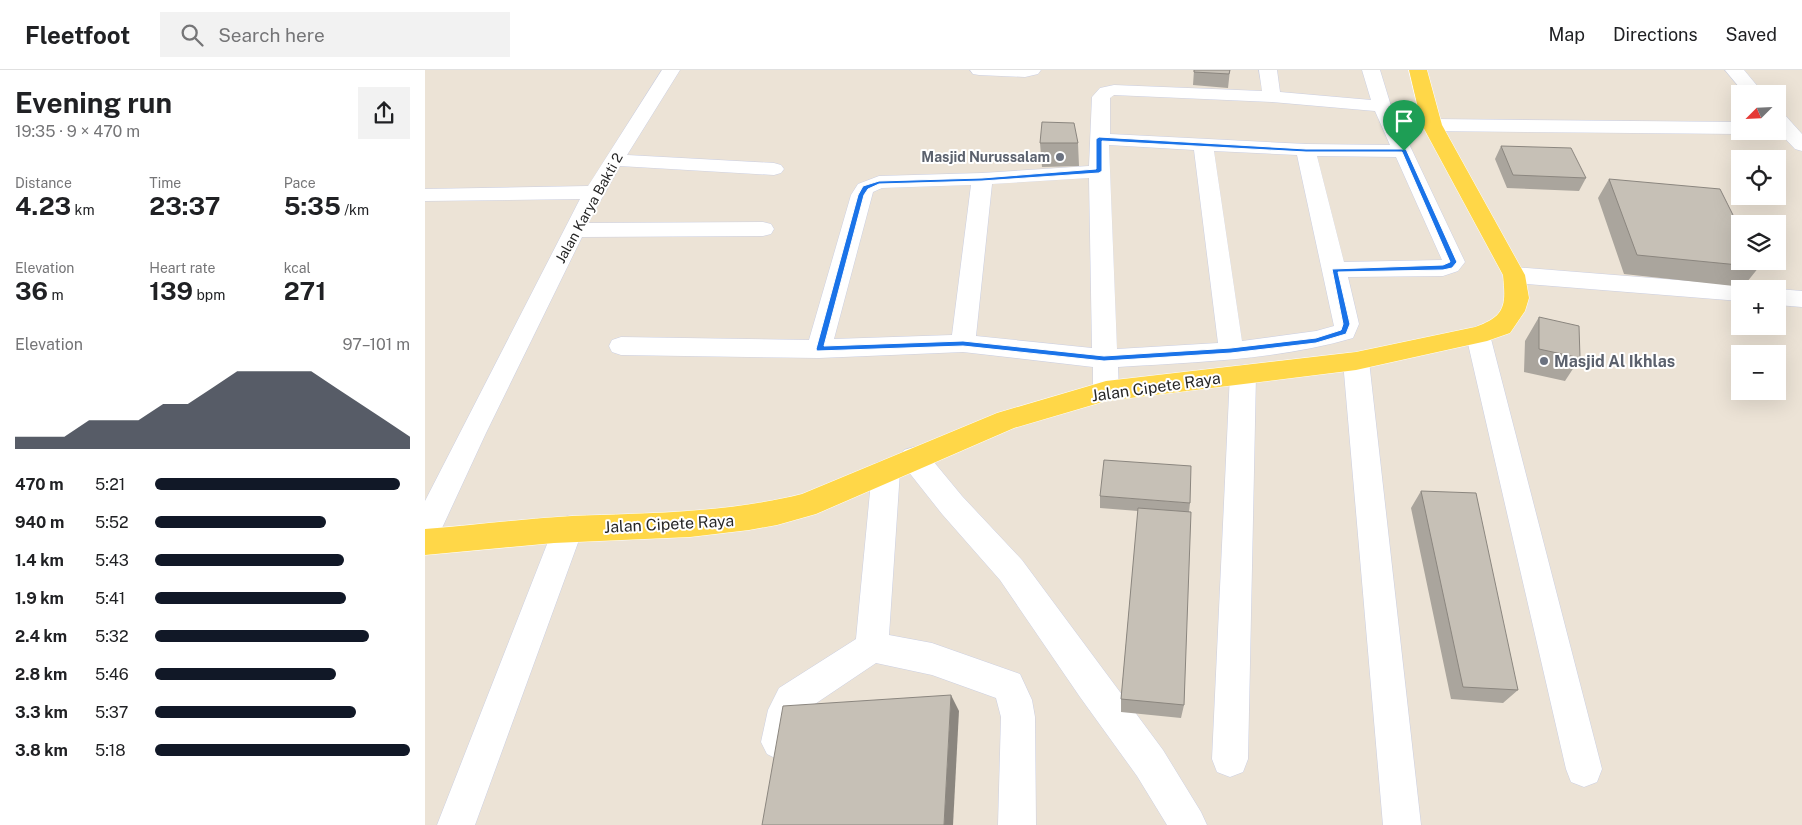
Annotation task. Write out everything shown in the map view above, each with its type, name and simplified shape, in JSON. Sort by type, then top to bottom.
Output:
[{"type":"main road","name":"Jalan Cipete Raya","points":[[425,542],[568,529],[715,524],[754,518],[806,505],[1006,420],[1106,391],[1237,362],[1357,361],[1478,335],[1501,327],[1513,311],[1517,298],[1514,275],[1432,125],[1418,70]]},
{"type":"street","name":"Jalan Karya Bakti 2","points":[[425,532],[514,349],[594,192],[671,70]]},
{"type":"street","points":[[979,70],[1025,72],[1032,70]]},
{"type":"street","points":[[1268,70],[1272,97]]},
{"type":"street","points":[[1335,270],[1443,268],[1450,266],[1454,262],[1382,106],[1371,70]]},
{"type":"street","points":[[1734,70],[1747,85]]},
{"type":"street","points":[[1106,391],[1099,171],[1101,97],[1110,91],[1272,97],[1382,106]]},
{"type":"street","points":[[1432,125],[1731,128]]},
{"type":"street","points":[[1786,125],[1802,145]]},
{"type":"street","points":[[1099,139],[1306,150],[1404,151]]},
{"type":"street","points":[[1203,145],[1237,362],[1229,759]]},
{"type":"street","points":[[621,346],[819,349],[963,343],[1104,359],[1237,362],[1344,332],[1347,324],[1306,150]]},
{"type":"street","points":[[615,160],[774,170]]},
{"type":"street","points":[[819,349],[861,195],[865,188],[879,182],[982,179],[1099,171]]},
{"type":"street","points":[[963,343],[982,179]]},
{"type":"street","points":[[425,195],[594,192]]},
{"type":"street","points":[[574,230],[763,229]]},
{"type":"street","points":[[1514,275],[1731,292]]},
{"type":"street","points":[[1786,298],[1802,299]]},
{"type":"street","points":[[1478,335],[1584,770]]},
{"type":"street","points":[[1357,361],[1402,825]]},
{"type":"street","points":[[872,647],[900,465],[952,505],[1011,570],[1150,763],[1188,825]]},
{"type":"street","points":[[456,825],[568,529]]},
{"type":"street","points":[[775,768],[785,710],[791,700],[872,647],[932,660],[1008,686],[1015,700],[1018,717],[1017,825]]},
{"type":"building","points":[[1194,70],[1230,70],[1229,74],[1194,72]]},
{"type":"building","points":[[1042,122],[1074,123],[1078,143],[1040,143]]},
{"type":"building","points":[[1501,146],[1571,148],[1586,178],[1513,175]]},
{"type":"building","points":[[1609,179],[1720,189],[1733,215],[1731,215],[1731,264],[1637,255]]},
{"type":"building","points":[[1539,317],[1579,326],[1580,358],[1539,349]]},
{"type":"building","points":[[1104,460],[1191,466],[1190,503],[1100,496]]},
{"type":"building","points":[[1421,491],[1476,493],[1518,690],[1463,687]]},
{"type":"building","points":[[1138,508],[1191,512],[1184,705],[1121,699]]},
{"type":"building","points":[[951,695],[944,825],[762,825],[783,706]]},
{"type":"place","name":"Masjid Nurussalam","points":[[1060,157]]},
{"type":"place","name":"Masjid Al Ikhlas","points":[[1544,361]]},
{"type":"route","points":[[1099,139],[1306,150],[1404,151],[1454,262],[1450,266],[1443,268],[1335,270],[1347,324],[1344,332],[1335,336],[1231,351],[1104,359],[963,343],[819,349],[862,192],[865,188],[879,182],[982,179],[1099,171],[1099,139]]}]
